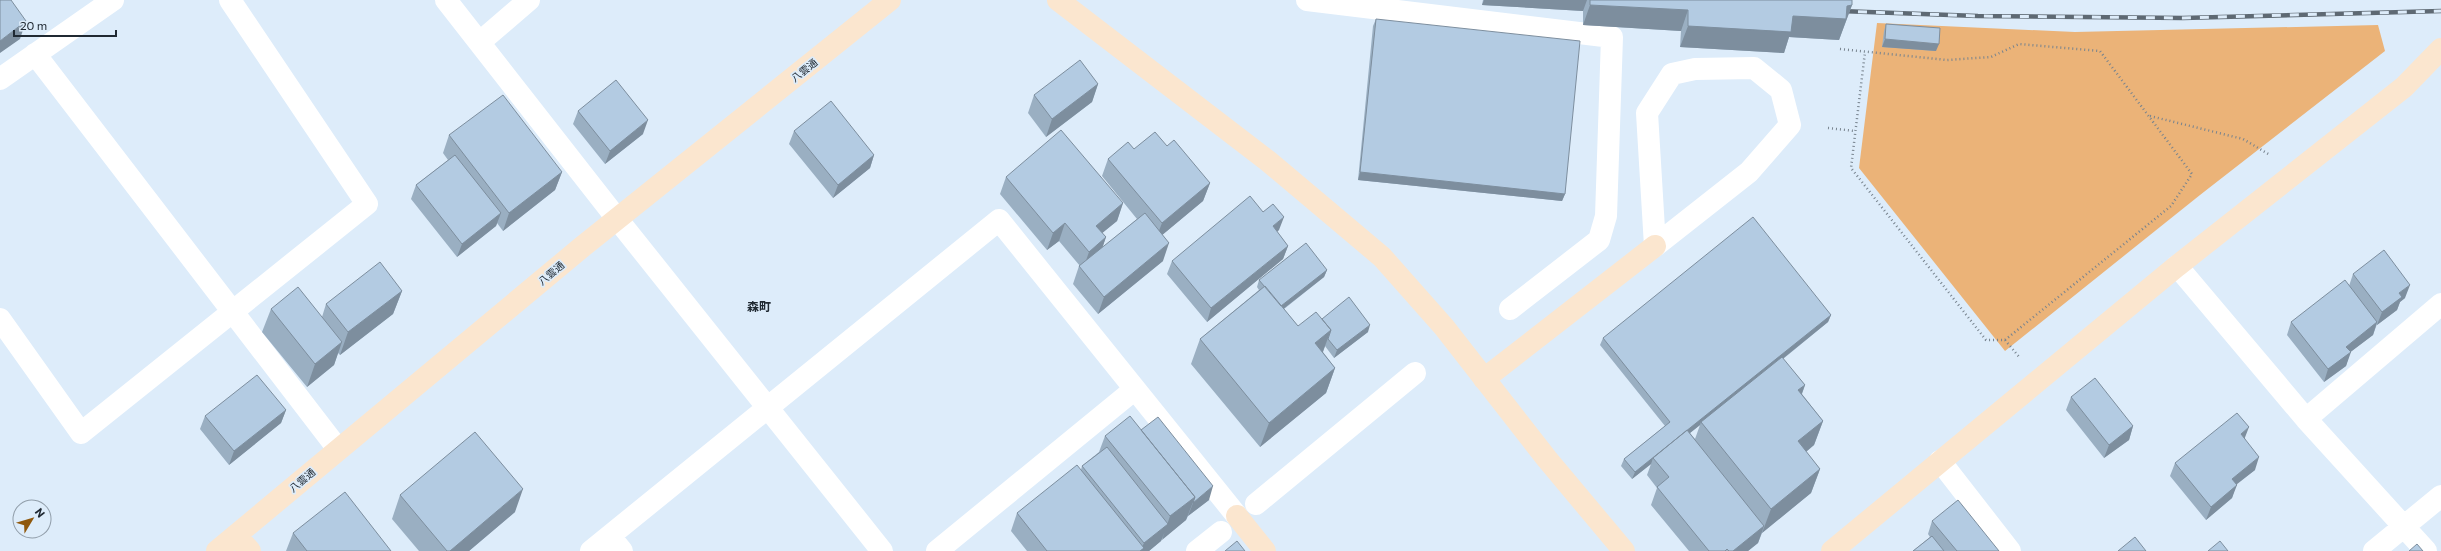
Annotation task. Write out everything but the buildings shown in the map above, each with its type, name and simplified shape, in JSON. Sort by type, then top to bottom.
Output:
[{"type":"street","points":[[0,79],[113,0]]},
{"type":"street","points":[[0,319],[81,433],[367,204],[230,0]]},
{"type":"street","points":[[446,0],[618,220],[882,551]]},
{"type":"street","points":[[480,42],[529,0]]},
{"type":"street","name":"八雲通","points":[[217,551],[243,543],[338,449],[582,247],[618,220],[890,0]]},
{"type":"street","points":[[1058,0],[1268,161],[1382,257],[1444,327],[1484,379],[1624,551]]},
{"type":"street","points":[[1307,0],[1612,37],[1606,216],[1598,240],[1510,309]]},
{"type":"street","points":[[1832,551],[2177,266],[2404,87],[2441,49]]},
{"type":"street","points":[[35,54],[338,449]]},
{"type":"street","points":[[1484,379],[1655,246],[1749,172],[1790,125],[1781,90],[1754,68],[1695,69],[1672,74],[1647,112],[1655,246]]},
{"type":"street","points":[[591,551],[616,543],[768,408],[999,220],[1265,551]]},
{"type":"street","points":[[2177,266],[2306,419],[2426,551]]},
{"type":"street","points":[[2306,419],[2441,304]]},
{"type":"street","points":[[1256,504],[1416,373]]},
{"type":"street","points":[[936,551],[1135,389]]},
{"type":"street","points":[[1940,461],[2010,551]]},
{"type":"street","points":[[2374,551],[2441,496]]},
{"type":"street","points":[[1197,551],[1221,532]]},
{"type":"path","points":[[1840,49],[1947,60],[1991,57],[2019,44],[2100,51],[2192,174],[2171,206],[2005,340],[1986,340],[1851,168],[1865,52]]},
{"type":"path","points":[[2149,116],[2242,139],[2271,156]]},
{"type":"path","points":[[1828,128],[1855,131]]},
{"type":"path","points":[[2005,340],[2020,358]]},
{"type":"shaded area","points":[[1877,23],[2075,32],[2378,25],[2385,51],[2200,195],[2005,351],[1859,168]]},
{"type":"railway","points":[[1840,11],[1978,16],[2183,18],[2441,11]]},
{"type":"district","name":"森町","points":[[759,306]]}]
